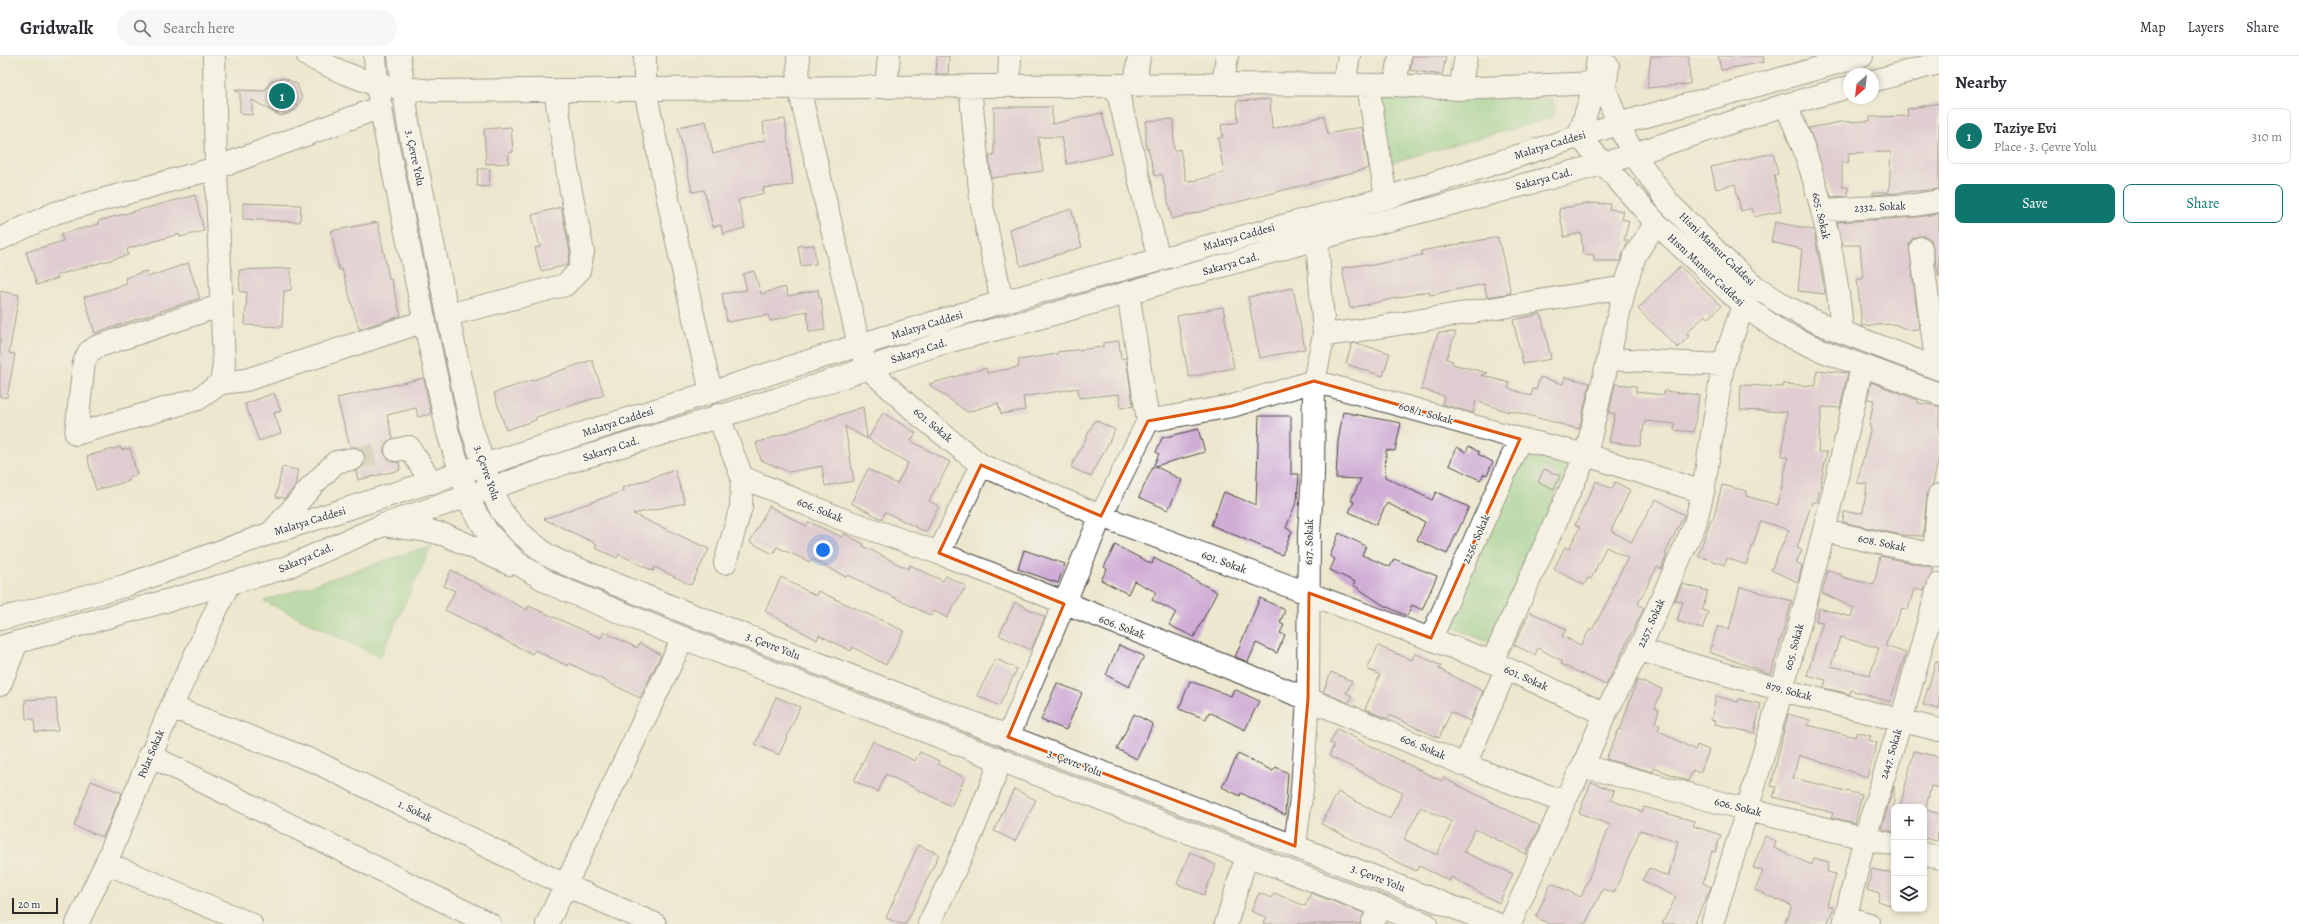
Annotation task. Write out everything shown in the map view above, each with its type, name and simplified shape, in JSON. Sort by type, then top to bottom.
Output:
[{"type":"street","points":[[214,56],[216,168],[224,366],[221,383]]},
{"type":"street","points":[[308,56],[344,73],[377,85],[402,89],[645,90],[735,87],[799,88],[1223,84],[1395,85],[1460,89],[1595,83]]},
{"type":"street","points":[[375,56],[377,85],[381,107],[448,432],[468,496],[477,516],[495,542],[517,563],[534,575]]},
{"type":"street","name":"3. Çevre Yolu","points":[[399,56],[402,89],[471,426],[491,489],[502,512],[519,532],[540,550],[563,563],[1008,737],[1497,924]]},
{"type":"street","points":[[645,56],[645,90],[684,277],[711,392]]},
{"type":"street","points":[[798,56],[799,88],[859,345],[868,368]]},
{"type":"street","points":[[886,87],[889,56]]},
{"type":"street","points":[[1009,85],[1010,56]]},
{"type":"street","points":[[1139,56],[1126,85],[1159,260]]},
{"type":"street","points":[[1223,84],[1227,56]]},
{"type":"street","points":[[1344,85],[1348,56]]},
{"type":"street","points":[[1395,85],[1400,56]]},
{"type":"street","points":[[1460,89],[1466,56]]},
{"type":"street","points":[[1579,136],[1595,83],[1598,56]]},
{"type":"street","name":"Hisni Mansur Caddesi","points":[[1610,56],[1605,88],[1618,124],[1634,155],[1668,202],[1724,259],[1756,287],[1785,306],[1816,322],[1842,332],[1934,359]]},
{"type":"street","name":"Malatya Caddesi","points":[[0,619],[124,586],[271,533],[432,483],[859,345],[1002,302],[1386,198],[1618,124],[1862,56]]},
{"type":"street","points":[[1879,79],[1939,63]]},
{"type":"street","points":[[970,86],[981,200],[1002,302]]},
{"type":"street","points":[[1368,86],[1386,198]]},
{"type":"street","name":"Sakarya Cad.","points":[[17,642],[228,585],[285,568],[383,525],[718,415],[776,399],[942,343],[1316,239],[1603,164],[1785,105],[1843,89]]},
{"type":"street","points":[[448,315],[565,285],[579,271],[583,252],[569,182],[555,90]]},
{"type":"street","name":"605. Sokak","points":[[1785,105],[1794,123],[1822,210],[1840,312],[1842,332]]},
{"type":"street","points":[[0,239],[54,213],[216,168],[381,107]]},
{"type":"street","name":"Hısnı Mansur Caddesi","points":[[1579,136],[1656,223],[1743,304],[1782,333],[1862,366],[1939,394]]},
{"type":"street","name":"2332. Sokak","points":[[1822,210],[1914,205],[1939,201]]},
{"type":"street","points":[[1465,765],[1499,665],[1586,455],[1609,359],[1624,287],[1635,255],[1656,223]]},
{"type":"street","name":"617. Sokak","points":[[1295,846],[1302,789],[1308,699],[1309,532],[1314,381],[1324,335],[1316,239]]},
{"type":"street","points":[[1921,248],[1934,359]]},
{"type":"street","points":[[1324,335],[1363,330],[1624,287]]},
{"type":"street","points":[[1008,737],[1101,516],[1148,421],[1128,292]]},
{"type":"street","name":"2257. Sokak","points":[[1510,924],[1564,802],[1583,766],[1606,714],[1639,650],[1695,524],[1703,492],[1723,365],[1743,304]]},
{"type":"street","points":[[222,305],[96,347],[89,352],[84,362],[76,434],[198,399],[221,383],[246,380],[424,321]]},
{"type":"street","points":[[1609,359],[1723,365]]},
{"type":"street","name":"605. Sokak","points":[[1712,924],[1748,810],[1825,531],[1862,366]]},
{"type":"street","name":"601. Sokak","points":[[868,368],[918,414],[981,465],[1101,516],[1431,638],[1499,665],[1606,714]]},
{"type":"street","points":[[1148,421],[1232,406],[1314,381]]},
{"type":"street","name":"608/1. Sokak","points":[[1314,381],[1520,439],[1586,455],[1703,492]]},
{"type":"street","points":[[718,415],[742,477],[741,507],[725,563]]},
{"type":"street","name":"2256. Sokak","points":[[1431,638],[1520,439]]},
{"type":"street","points":[[396,450],[409,447],[432,483]]},
{"type":"street","points":[[271,533],[313,485],[336,462],[353,459]]},
{"type":"street","points":[[939,553],[981,465]]},
{"type":"street","name":"606. Sokak","points":[[742,477],[839,518],[939,553],[1064,604],[1308,699],[1465,765],[1564,802]]},
{"type":"street","points":[[1939,495],[1934,542],[1939,548]]},
{"type":"street","points":[[383,525],[430,531],[448,536],[553,585],[683,638],[1247,855],[1377,915],[1426,924]]},
{"type":"street","name":"608. Sokak","points":[[1825,531],[1939,556]]},
{"type":"street","name":"2447. Sokak","points":[[1845,920],[1865,837],[1901,720],[1939,584]]},
{"type":"street","name":"Polat Sokak","points":[[78,924],[106,863],[171,707],[228,585]]},
{"type":"street","points":[[93,594],[100,620]]},
{"type":"street","points":[[0,685],[17,642],[25,613]]},
{"type":"street","points":[[547,924],[683,638]]},
{"type":"street","name":"879. Sokak","points":[[1639,650],[1782,690],[1939,730]]},
{"type":"street","name":"1. Sokak","points":[[171,707],[316,762],[565,885],[655,924]]},
{"type":"street","points":[[150,755],[490,924]]},
{"type":"street","points":[[929,924],[972,833],[996,773],[997,758]]},
{"type":"street","name":"606. Sokak","points":[[1583,766],[1748,810],[1891,844]]},
{"type":"street","points":[[1226,924],[1247,855]]},
{"type":"street","points":[[1927,855],[1939,858]]},
{"type":"street","points":[[106,863],[251,924]]},
{"type":"street","points":[[1845,920],[1869,924]]},
{"type":"highlighted area","points":[[1314,381],[1520,439],[1431,638],[1309,593],[1308,699],[1295,846],[1008,737],[1064,604],[939,553],[981,465],[1101,516],[1148,421],[1232,406]]},
{"type":"green space","points":[[1551,98],[1555,108],[1551,118],[1393,162],[1384,153],[1381,100]]},
{"type":"green space","points":[[1519,452],[1568,466],[1490,643],[1445,624]]},
{"type":"green space","points":[[432,545],[380,657],[264,601]]},
{"type":"building","points":[[937,56],[949,56],[948,74],[936,74]]},
{"type":"building","points":[[1412,56],[1446,56],[1442,75],[1410,70]]},
{"type":"building","points":[[1651,56],[1689,56],[1690,84],[1647,88]]},
{"type":"building","points":[[1718,56],[1763,56],[1764,62],[1721,70]]},
{"type":"building","points":[[284,78],[297,84],[302,98],[296,110],[281,116],[252,100],[252,115],[240,114],[240,93],[234,90],[265,91],[271,81]]},
{"type":"building","points":[[1270,99],[1272,129],[1324,116],[1328,134],[1362,127],[1369,168],[1172,219],[1162,174],[1155,176],[1148,148],[1146,148],[1146,121],[1173,119],[1174,151],[1180,149],[1186,181],[1197,180],[1224,173],[1218,138],[1223,137],[1221,125],[1238,122],[1237,101]]},
{"type":"building","points":[[1939,103],[1939,189],[1873,195],[1873,192],[1889,192],[1891,152],[1848,153],[1849,162],[1842,163],[1842,187],[1848,187],[1848,196],[1831,197],[1809,128],[1840,122],[1870,121],[1870,117],[1908,116],[1907,109]]},
{"type":"building","points":[[994,107],[1052,107],[1052,124],[1102,113],[1112,154],[1067,164],[1061,137],[1038,137],[1043,171],[991,178],[989,155],[994,155]]},
{"type":"building","points":[[785,119],[793,185],[763,188],[764,193],[738,200],[745,228],[723,234],[721,225],[713,227],[704,190],[692,192],[678,127],[706,121],[713,154],[765,140],[763,122]]},
{"type":"building","points":[[511,127],[513,152],[508,153],[509,163],[486,164],[484,129]]},
{"type":"building","points":[[1773,153],[1778,174],[1774,175],[1781,211],[1754,217],[1752,208],[1741,211],[1735,184],[1716,189],[1711,167]]},
{"type":"building","points":[[478,169],[490,169],[489,187],[477,186]]},
{"type":"building","points":[[195,195],[204,231],[180,237],[179,234],[127,249],[128,255],[57,275],[58,278],[37,285],[26,252],[63,241],[61,234],[99,224],[98,221]]},
{"type":"building","points":[[243,203],[301,205],[300,222],[243,219]]},
{"type":"building","points":[[1591,203],[1610,204],[1609,209],[1624,211],[1622,219],[1629,221],[1624,240],[1628,240],[1620,261],[1594,261],[1594,255],[1583,254],[1581,233],[1564,237],[1559,209]]},
{"type":"building","points":[[561,207],[570,252],[568,265],[541,271],[535,248],[540,247],[532,215]]},
{"type":"building","points":[[1071,209],[1082,247],[1021,266],[1009,229]]},
{"type":"building","points":[[1939,214],[1939,277],[1931,240],[1925,236],[1919,236],[1913,238],[1909,244],[1919,329],[1908,330],[1894,324],[1862,326],[1857,279],[1863,279],[1860,245],[1843,245],[1837,222]]},
{"type":"building","points":[[378,222],[389,279],[391,279],[401,316],[359,329],[342,269],[339,270],[331,231]]},
{"type":"building","points":[[1775,222],[1814,230],[1825,294],[1798,291],[1802,249],[1771,242]]},
{"type":"building","points":[[1498,237],[1511,293],[1487,297],[1484,284],[1430,295],[1429,291],[1350,308],[1342,268],[1367,264],[1368,266],[1422,255],[1421,251]]},
{"type":"building","points":[[814,245],[816,264],[801,266],[798,246]]},
{"type":"building","points":[[188,263],[200,298],[95,333],[84,297],[127,284],[125,278],[146,271],[148,277]]},
{"type":"building","points":[[1680,266],[1721,306],[1709,318],[1705,315],[1686,334],[1689,336],[1678,348],[1638,309]]},
{"type":"building","points":[[291,268],[291,290],[284,291],[282,327],[245,325],[247,292],[240,292],[239,270]]},
{"type":"building","points":[[754,271],[761,294],[785,287],[788,296],[818,290],[819,298],[821,298],[825,330],[809,332],[807,311],[770,321],[768,315],[727,322],[722,294],[747,290],[743,274]]},
{"type":"building","points":[[1293,288],[1305,349],[1259,358],[1248,297]]},
{"type":"building","points":[[0,291],[19,295],[9,353],[15,354],[7,397],[0,397]]},
{"type":"building","points":[[1223,307],[1234,368],[1189,377],[1177,316]]},
{"type":"building","points":[[1541,314],[1551,359],[1523,364],[1513,320]]},
{"type":"building","points":[[1456,332],[1446,359],[1453,361],[1452,364],[1488,373],[1481,375],[1510,383],[1508,388],[1531,396],[1533,389],[1536,390],[1540,377],[1563,384],[1565,377],[1590,383],[1579,429],[1509,410],[1509,412],[1476,401],[1473,413],[1442,404],[1444,396],[1421,389],[1438,333]]},
{"type":"building","points":[[1119,341],[1121,359],[1126,358],[1133,406],[1121,408],[1119,394],[1079,398],[1078,388],[1023,397],[1025,410],[1001,414],[998,403],[967,412],[929,384],[986,368],[987,373],[1019,367],[1018,360],[1057,354],[1057,352],[1103,347],[1103,343]]},
{"type":"building","points":[[1356,343],[1390,353],[1383,376],[1346,364],[1352,344]]},
{"type":"building","points":[[592,360],[604,395],[536,417],[536,420],[506,430],[494,393]]},
{"type":"building","points":[[1817,370],[1848,373],[1840,408],[1822,407],[1818,452],[1827,452],[1817,502],[1812,502],[1797,548],[1802,550],[1796,563],[1802,566],[1798,582],[1771,570],[1789,530],[1761,521],[1746,565],[1727,558],[1725,565],[1698,556],[1711,519],[1713,520],[1722,485],[1747,491],[1746,496],[1778,505],[1788,457],[1782,456],[1787,412],[1740,410],[1741,385],[1783,387],[1783,384],[1816,386]]},
{"type":"building","points":[[424,378],[431,414],[418,417],[416,408],[387,415],[393,438],[384,446],[384,453],[392,462],[399,462],[400,470],[358,480],[356,471],[365,464],[365,456],[358,447],[350,447],[337,398]]},
{"type":"building","points":[[1871,382],[1918,400],[1918,403],[1939,406],[1939,456],[1933,484],[1927,494],[1923,536],[1901,535],[1843,522],[1844,512],[1863,513],[1867,484],[1857,483],[1871,427],[1869,426],[1874,400],[1867,399]]},
{"type":"building","points":[[1615,384],[1636,386],[1636,392],[1664,395],[1664,391],[1699,395],[1694,432],[1674,430],[1675,424],[1645,421],[1640,446],[1609,442],[1615,414],[1609,413]]},
{"type":"building","points":[[274,393],[281,411],[274,413],[281,433],[259,441],[245,404]]},
{"type":"building","points":[[863,407],[867,439],[845,426],[854,481],[825,486],[822,466],[789,472],[761,460],[756,443]]},
{"type":"building","points":[[1343,412],[1401,423],[1395,451],[1386,450],[1385,477],[1432,500],[1436,492],[1469,507],[1447,554],[1417,540],[1425,522],[1387,503],[1376,525],[1349,512],[1354,502],[1351,500],[1361,479],[1336,478],[1338,442]]},
{"type":"building","points":[[883,413],[916,433],[911,441],[950,462],[929,501],[939,506],[926,532],[885,512],[882,519],[851,503],[868,469],[897,484],[908,463],[868,439]]},
{"type":"building","points":[[1259,416],[1291,416],[1291,474],[1299,474],[1297,500],[1286,528],[1292,531],[1282,555],[1211,525],[1224,492],[1256,505]]},
{"type":"building","points":[[1095,420],[1115,430],[1091,477],[1071,467]]},
{"type":"building","points":[[1198,429],[1205,452],[1155,466],[1182,480],[1168,510],[1139,497],[1159,454],[1156,452],[1162,438]]},
{"type":"building","points":[[1469,446],[1479,452],[1478,454],[1493,462],[1487,475],[1484,474],[1480,480],[1449,465],[1457,447],[1466,452]]},
{"type":"building","points":[[120,447],[121,450],[130,448],[137,475],[129,477],[129,481],[96,490],[87,456]]},
{"type":"building","points":[[282,467],[298,470],[295,487],[285,498],[276,497]]},
{"type":"building","points":[[1544,469],[1560,476],[1554,489],[1538,482]]},
{"type":"building","points":[[675,470],[685,503],[633,514],[709,549],[691,585],[655,567],[653,571],[619,554],[617,558],[595,548],[597,544],[544,519],[623,491],[622,488]]},
{"type":"building","points":[[1596,481],[1612,489],[1615,482],[1630,490],[1611,531],[1631,542],[1656,499],[1684,515],[1665,554],[1667,555],[1661,569],[1657,567],[1638,604],[1644,608],[1606,685],[1561,664],[1562,661],[1538,648],[1535,655],[1514,645],[1530,612],[1566,629],[1562,636],[1581,645],[1590,629],[1592,630],[1613,591],[1611,590],[1628,558],[1606,547],[1591,579],[1588,578],[1584,585],[1554,569],[1565,547],[1569,549],[1580,527],[1575,525]]},
{"type":"building","points":[[769,506],[806,526],[809,522],[842,537],[843,533],[864,544],[863,546],[908,569],[910,565],[943,581],[946,576],[966,586],[947,618],[934,611],[932,616],[848,575],[846,577],[812,559],[810,562],[777,547],[773,554],[750,542]]},
{"type":"building","points":[[1339,533],[1366,546],[1362,555],[1390,567],[1394,559],[1437,576],[1422,610],[1412,605],[1407,616],[1383,605],[1353,585],[1355,582],[1330,570],[1335,559],[1330,556]]},
{"type":"building","points":[[1115,545],[1152,564],[1154,558],[1217,592],[1194,637],[1169,625],[1176,612],[1152,600],[1156,592],[1134,581],[1128,594],[1101,580],[1107,569],[1104,567]]},
{"type":"building","points":[[1024,550],[1065,564],[1058,583],[1018,569]]},
{"type":"building","points":[[1880,556],[1934,568],[1924,591],[1914,589],[1908,610],[1902,608],[1885,646],[1906,653],[1890,702],[1851,690],[1850,694],[1824,688],[1826,680],[1807,675],[1823,622],[1816,621],[1819,608],[1851,617],[1854,608],[1822,593],[1828,570],[1842,575],[1842,577],[1874,585]],"holes":[[[1840,637],[1879,648],[1870,675],[1831,666]]]},
{"type":"building","points":[[451,570],[527,610],[529,606],[601,638],[604,632],[637,648],[640,643],[661,655],[640,698],[569,663],[568,666],[535,650],[532,654],[445,610],[455,591],[444,586]]},
{"type":"building","points":[[781,577],[816,596],[818,591],[904,631],[886,665],[853,647],[851,651],[819,635],[817,640],[765,611]]},
{"type":"building","points":[[1682,584],[1708,591],[1702,610],[1708,612],[1702,629],[1677,621],[1683,602],[1675,600]]},
{"type":"building","points":[[1740,587],[1792,601],[1771,674],[1709,652],[1718,626],[1729,630]]},
{"type":"building","points":[[1260,598],[1285,610],[1280,623],[1284,625],[1280,633],[1285,635],[1277,653],[1256,643],[1248,662],[1235,657]]},
{"type":"building","points":[[1015,602],[1045,617],[1031,650],[999,635]]},
{"type":"building","points":[[1119,645],[1144,656],[1129,687],[1106,675]]},
{"type":"building","points":[[1378,646],[1412,660],[1415,653],[1441,666],[1439,669],[1483,691],[1470,721],[1451,712],[1439,738],[1389,715],[1387,719],[1365,709],[1380,675],[1367,669]]},
{"type":"building","points":[[996,659],[1017,669],[999,706],[977,695]]},
{"type":"building","points":[[1936,661],[1939,661],[1939,709],[1923,705]]},
{"type":"building","points":[[1331,672],[1352,681],[1346,693],[1352,696],[1349,703],[1323,692]]},
{"type":"building","points":[[1637,680],[1662,689],[1655,708],[1659,710],[1655,723],[1660,725],[1658,730],[1695,750],[1697,745],[1709,750],[1700,773],[1693,770],[1688,781],[1654,768],[1653,772],[1606,759],[1619,729],[1620,730]]},
{"type":"building","points":[[1190,681],[1231,696],[1234,689],[1259,701],[1245,730],[1209,712],[1206,719],[1179,709]]},
{"type":"building","points":[[1057,683],[1082,693],[1066,730],[1041,720]]},
{"type":"building","points":[[1716,696],[1738,702],[1739,699],[1761,704],[1754,733],[1715,724],[1716,721],[1711,720]]},
{"type":"building","points":[[776,697],[800,707],[779,755],[755,744]]},
{"type":"building","points":[[56,698],[58,731],[35,732],[34,719],[26,719],[25,700]]},
{"type":"building","points":[[1134,714],[1153,724],[1137,759],[1117,749]]},
{"type":"building","points":[[1788,714],[1810,720],[1808,725],[1855,737],[1857,732],[1871,736],[1869,740],[1877,743],[1867,777],[1799,755],[1793,778],[1862,795],[1855,823],[1831,817],[1833,813],[1773,797],[1776,787],[1771,786]]},
{"type":"building","points":[[1337,729],[1442,781],[1443,778],[1540,826],[1526,854],[1475,829],[1464,852],[1513,874],[1499,903],[1451,877],[1450,881],[1419,866],[1416,871],[1321,824],[1338,792],[1390,819],[1403,792],[1329,756],[1334,745],[1330,743]],"holes":[[[1421,807],[1452,822],[1437,855],[1404,839]]]},
{"type":"building","points":[[873,741],[915,761],[920,752],[939,761],[938,764],[965,778],[951,806],[886,774],[878,792],[854,781]]},
{"type":"building","points":[[1914,751],[1939,757],[1939,788],[1931,786],[1927,804],[1901,804]]},
{"type":"building","points":[[1238,754],[1273,771],[1276,767],[1288,773],[1285,815],[1241,793],[1240,796],[1222,787]]},
{"type":"building","points":[[91,781],[122,793],[103,837],[74,826]]},
{"type":"building","points":[[1591,782],[1614,791],[1611,800],[1642,812],[1644,807],[1694,821],[1693,826],[1721,835],[1715,852],[1712,851],[1703,883],[1711,887],[1694,924],[1662,924],[1676,897],[1642,880],[1649,868],[1668,877],[1678,841],[1640,830],[1614,893],[1603,889],[1585,924],[1549,924],[1536,917],[1551,883],[1581,897],[1610,825],[1579,813]]},
{"type":"building","points":[[1894,786],[1894,804],[1891,804],[1891,831],[1881,829]]},
{"type":"building","points":[[1014,789],[1036,800],[1015,841],[994,831]]},
{"type":"building","points":[[1927,810],[1939,814],[1937,841],[1927,839]]},
{"type":"building","points":[[1765,836],[1776,841],[1774,848],[1812,865],[1814,858],[1829,862],[1827,872],[1836,874],[1827,905],[1834,908],[1827,924],[1784,924],[1792,906],[1755,890],[1763,871],[1753,868]]},
{"type":"building","points":[[918,845],[939,854],[906,924],[901,924],[886,918]]},
{"type":"building","points":[[1190,852],[1216,865],[1204,895],[1177,884]]},
{"type":"building","points":[[1872,869],[1891,873],[1890,905],[1878,901],[1880,894],[1867,890]]},
{"type":"building","points":[[1259,893],[1271,898],[1274,893],[1305,906],[1311,893],[1364,913],[1360,924],[1263,924],[1267,918],[1251,911]]},
{"type":"tunnel","points":[[353,459],[396,450]]},
{"type":"place","name":"Taziye Evi","points":[[282,96]]}]
